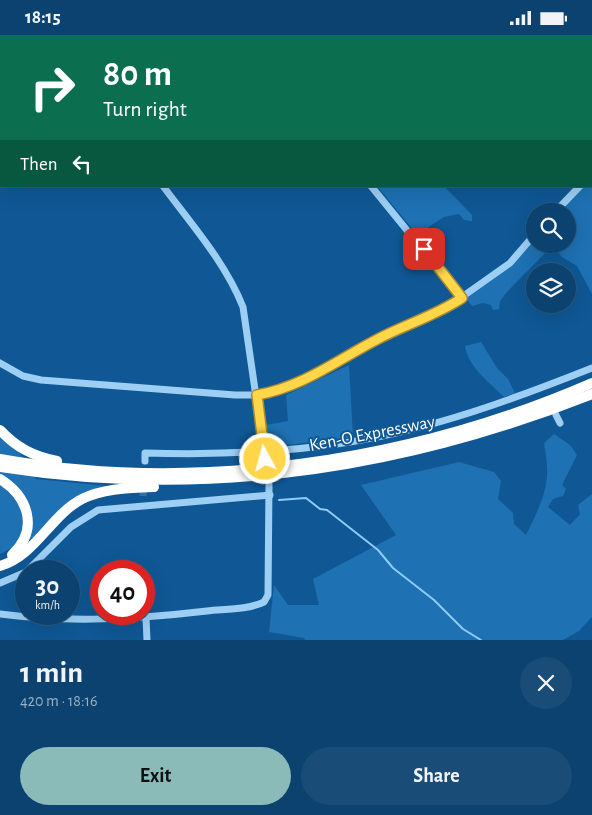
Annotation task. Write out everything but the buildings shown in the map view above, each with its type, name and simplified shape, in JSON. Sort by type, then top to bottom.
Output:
[{"type":"highway","name":"Ken-O Expressway","points":[[0,459],[105,470],[216,471],[280,466],[407,445],[496,421],[592,383]]},
{"type":"highway","name":"Ken-O Expressway","points":[[0,467],[72,477],[131,481],[259,476],[328,469],[446,444],[527,419],[592,394]]},
{"type":"highway","points":[[0,430],[13,443],[35,456],[105,470]]},
{"type":"highway","points":[[0,566],[20,556],[61,514],[82,499],[121,489],[176,486],[259,476]]},
{"type":"highway","points":[[0,479],[17,493],[25,504],[28,519],[27,532],[23,544],[13,555],[0,561]]},
{"type":"street","points":[[164,187],[234,285],[247,319],[264,455]]},
{"type":"street","points":[[372,187],[462,298]]},
{"type":"street","points":[[564,203],[579,187]]},
{"type":"street","points":[[0,363],[23,376],[41,380],[257,395],[286,388],[308,378],[374,341],[428,318],[462,298],[510,263],[526,244]]},
{"type":"street","points":[[145,461],[146,453],[264,455],[349,442],[408,430],[474,411],[546,387],[592,369]]},
{"type":"street","points":[[546,387],[550,395]]},
{"type":"street","points":[[556,415],[560,423]]},
{"type":"street","points":[[155,617],[233,608],[260,604],[266,601],[268,595],[269,485]]},
{"type":"street","points":[[38,560],[71,527],[87,515],[98,511],[143,505],[193,503],[270,495]]},
{"type":"street","points":[[143,496],[143,505]]},
{"type":"street","points":[[0,583],[15,576]]},
{"type":"street","points":[[0,614],[90,620]]},
{"type":"street","points":[[146,625],[147,640]]},
{"type":"shaded area","points":[[378,187],[445,187],[472,215],[472,221],[464,220],[459,214],[444,217],[427,228],[424,239],[420,238]]},
{"type":"shaded area","points":[[582,187],[592,187],[592,294],[576,263],[572,263],[559,253],[576,253],[576,203],[567,203]]},
{"type":"shaded area","points":[[526,246],[526,253],[545,253],[535,263],[526,263],[526,273],[500,301],[499,309],[493,310],[491,305],[483,303],[472,306],[465,297]]},
{"type":"shaded area","points":[[481,342],[497,368],[508,379],[515,393],[504,397],[480,374],[470,361],[465,346]]},
{"type":"shaded area","points":[[349,365],[353,437],[271,447],[266,425],[288,421],[286,395]]},
{"type":"shaded area","points":[[554,434],[570,445],[577,455],[562,485],[566,489],[563,496],[553,499],[548,507],[570,525],[580,514],[578,505],[592,494],[592,617],[579,631],[563,640],[305,640],[304,638],[269,632],[274,585],[288,605],[319,605],[313,579],[396,535],[361,485],[459,462],[494,472],[501,481],[498,499],[513,513],[514,524],[526,535],[541,502],[546,485],[547,464],[544,443]]},
{"type":"shaded area","points":[[0,438],[20,453],[36,479],[106,486],[34,537],[0,554]]},
{"type":"waterway","points":[[279,500],[306,498],[320,509],[327,510],[378,550],[393,568],[434,600],[463,629],[481,640]]},
{"type":"tunnel","points":[[143,496],[145,461]]},
{"type":"route","points":[[265,459],[257,395],[286,388],[308,378],[374,341],[428,318],[462,298],[424,249]]}]
